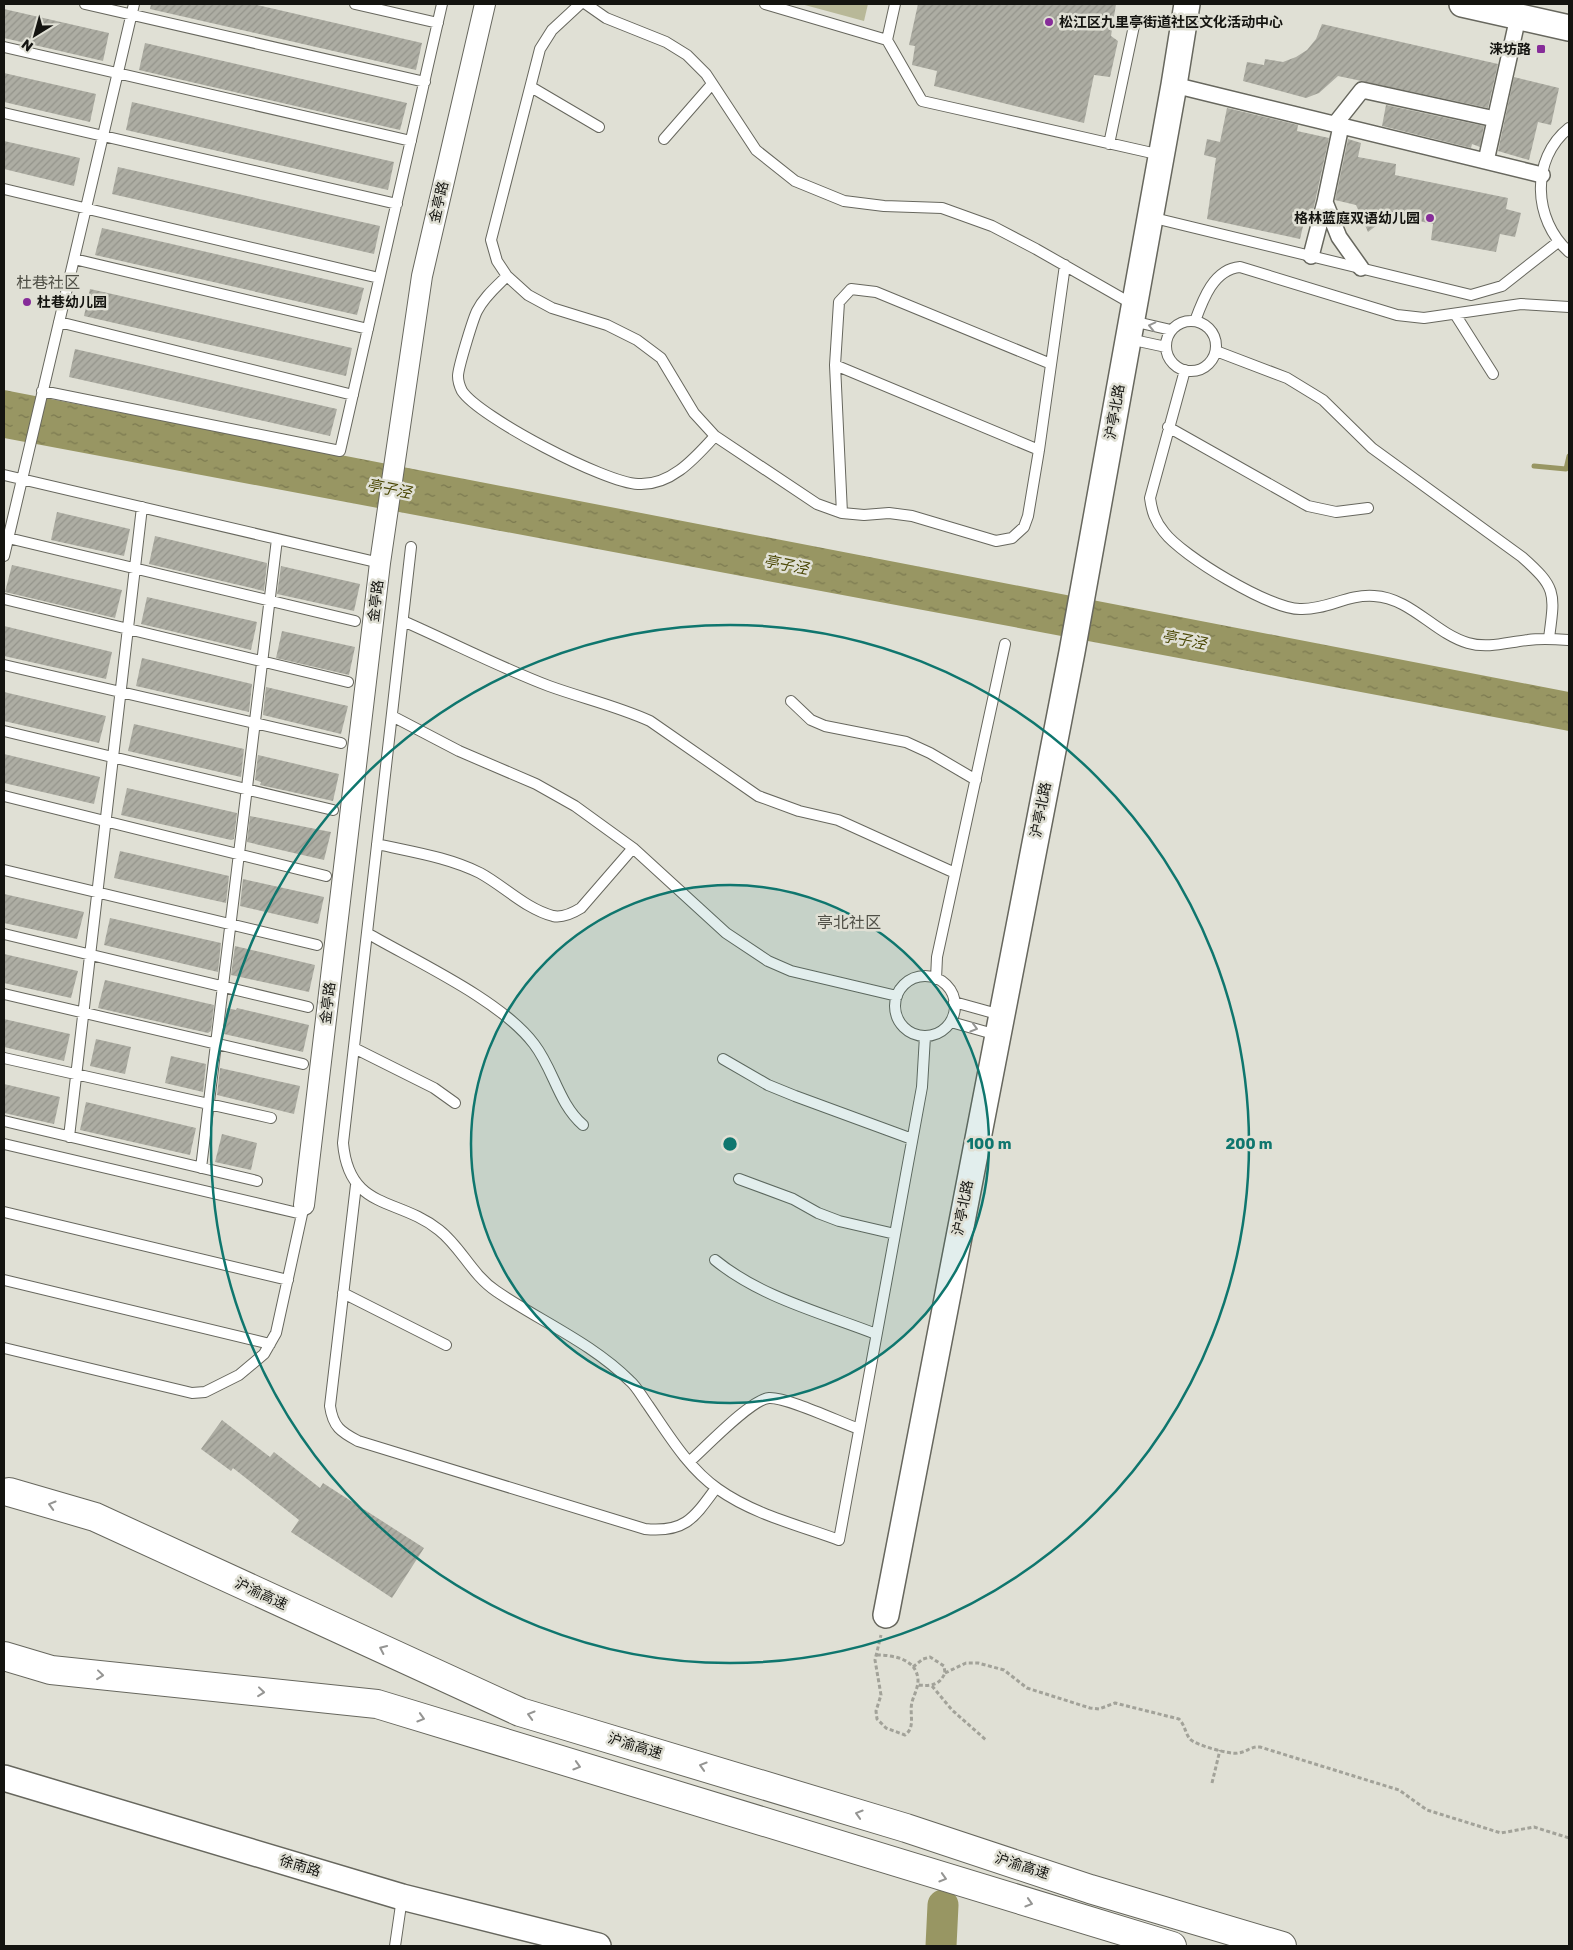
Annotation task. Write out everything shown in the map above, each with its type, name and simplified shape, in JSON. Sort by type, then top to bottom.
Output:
[{"type":"highway","name":"沪渝高速","points":[[9,1492],[95,1517],[520,1712],[906,1828],[1090,1889],[1282,1946]]},
{"type":"highway","points":[[4,1656],[51,1670],[376,1704],[903,1866],[1172,1946]]},
{"type":"highway","points":[[985,1853],[1300,1946]]},
{"type":"street","name":"金亭路","points":[[303,1209],[380,563],[422,276],[485,4]]},
{"type":"street","name":"沪亭北路","points":[[886,1615],[1084,588],[1162,156],[1187,4]]},
{"type":"street","points":[[1462,4],[1569,28]]},
{"type":"street","points":[[1486,161],[1518,17]]},
{"type":"street","points":[[1174,85],[1542,176]]},
{"type":"street","points":[[1311,256],[1324,202],[1338,125],[1362,90],[1495,119]]},
{"type":"street","points":[[1324,202],[1339,237],[1361,268]]},
{"type":"street","name":"徐南路","points":[[4,1778],[402,1897],[598,1946]]},
{"type":"lane","points":[[85,4],[424,82]]},
{"type":"lane","points":[[4,556],[6,538],[22,479],[134,4]]},
{"type":"lane","points":[[355,4],[438,23]]},
{"type":"lane","points":[[42,391],[340,452],[442,4]]},
{"type":"lane","points":[[580,4],[552,30],[540,49],[491,240],[497,261],[507,276],[528,295],[552,308],[614,329],[638,340],[661,358],[694,413],[715,436],[817,504],[842,513],[864,515],[889,513],[912,516],[996,541],[1012,538],[1024,527],[1028,516],[1039,450],[1065,265]]},
{"type":"lane","points":[[586,4],[606,18],[666,42],[686,55],[706,74],[756,150],[795,180],[844,201],[884,206],[942,208],[992,226],[1065,265],[1132,322],[1166,347],[1172,362],[1185,370],[1193,372],[1208,366],[1216,352],[1214,335],[1209,329],[1195,321],[1181,323],[1172,330],[1166,347]]},
{"type":"lane","points":[[765,4],[886,40],[922,101],[1162,156]]},
{"type":"lane","points":[[886,40],[895,4]]},
{"type":"lane","points":[[1109,144],[1135,20]]},
{"type":"lane","points":[[4,47],[411,141]]},
{"type":"lane","points":[[664,139],[712,84]]},
{"type":"lane","points":[[531,87],[600,127]]},
{"type":"lane","points":[[4,113],[396,204]]},
{"type":"lane","points":[[1569,128],[1550,150],[1542,176],[1542,206],[1546,222],[1558,242],[1569,252]]},
{"type":"lane","points":[[4,189],[380,278]]},
{"type":"lane","points":[[1150,217],[1471,295],[1502,286],[1558,242]]},
{"type":"lane","points":[[74,259],[368,329]]},
{"type":"lane","points":[[1195,321],[1211,287],[1223,271],[1240,267],[1397,315],[1424,318],[1521,304],[1569,307]]},
{"type":"lane","points":[[507,276],[487,296],[477,312],[458,375],[462,390],[478,406],[558,454],[607,478],[638,484],[669,478],[692,461],[715,436]]},
{"type":"lane","points":[[842,513],[835,365],[839,302],[851,289],[876,292],[1051,364]]},
{"type":"lane","points":[[1455,314],[1493,374]]},
{"type":"lane","points":[[59,322],[353,395]]},
{"type":"lane","points":[[1132,322],[1172,330]]},
{"type":"lane","points":[[1216,352],[1287,378],[1323,400],[1372,448],[1522,556],[1544,576],[1554,600],[1549,638]]},
{"type":"lane","points":[[835,365],[1039,450]]},
{"type":"lane","points":[[1185,370],[1150,498],[1152,514],[1164,533],[1180,548],[1251,592],[1276,604],[1299,610],[1322,608],[1347,597],[1375,596],[1411,608],[1443,632],[1468,644],[1498,646],[1549,638],[1569,640]]},
{"type":"lane","points":[[1168,427],[1308,506],[1336,512],[1368,508]]},
{"type":"lane","points":[[4,474],[380,563]]},
{"type":"lane","points":[[69,1137],[142,507]]},
{"type":"lane","points":[[6,538],[355,621]]},
{"type":"lane","points":[[201,1168],[277,539]]},
{"type":"lane","points":[[411,547],[343,1143],[345,1164],[356,1185],[374,1198],[439,1230],[474,1271],[494,1290],[594,1351],[618,1369],[633,1383],[689,1462],[716,1488],[745,1506],[839,1540],[922,1087],[925,1036]]},
{"type":"lane","points":[[4,599],[348,682]]},
{"type":"lane","points":[[403,621],[546,684],[643,718],[758,796],[799,811],[838,820],[955,873]]},
{"type":"lane","points":[[936,979],[937,957],[1005,644]]},
{"type":"lane","points":[[4,665],[341,743]]},
{"type":"lane","points":[[791,701],[811,720],[825,726],[906,742],[930,753],[976,780]]},
{"type":"lane","points":[[392,716],[459,751],[536,784],[575,806],[633,848],[726,933],[768,961],[790,971],[897,996]]},
{"type":"lane","points":[[4,731],[333,810]]},
{"type":"lane","points":[[4,796],[326,876]]},
{"type":"lane","points":[[377,844],[454,862],[480,874],[536,909],[554,916],[570,915],[581,908],[633,848]]},
{"type":"lane","points":[[4,870],[317,945]]},
{"type":"lane","points":[[367,933],[465,988],[502,1014],[534,1044],[552,1074],[564,1103],[572,1115],[583,1124]]},
{"type":"lane","points":[[4,934],[308,1007]]},
{"type":"lane","points":[[917,977],[936,979],[951,992],[954,1012],[950,1022],[935,1035],[915,1035],[900,1023],[896,1014],[897,996],[901,988],[917,977]]},
{"type":"lane","points":[[4,994],[303,1064]]},
{"type":"lane","points":[[954,1002],[999,1025]]},
{"type":"lane","points":[[950,1022],[999,1025]]},
{"type":"lane","points":[[354,1048],[434,1088],[455,1103]]},
{"type":"lane","points":[[4,1058],[271,1118]]},
{"type":"lane","points":[[723,1059],[786,1092],[912,1139]]},
{"type":"lane","points":[[4,1121],[257,1181]]},
{"type":"lane","points":[[4,1144],[303,1209],[276,1333],[264,1354],[239,1375],[205,1392],[192,1393],[4,1348]]},
{"type":"lane","points":[[739,1179],[793,1199],[818,1213],[839,1221],[895,1234]]},
{"type":"lane","points":[[356,1185],[330,1406],[332,1420],[343,1433],[358,1441],[645,1529],[664,1531],[680,1527],[697,1514],[716,1488]]},
{"type":"lane","points":[[4,1212],[288,1280]]},
{"type":"lane","points":[[715,1260],[735,1276],[758,1288],[876,1334]]},
{"type":"lane","points":[[4,1280],[270,1344]]},
{"type":"lane","points":[[343,1293],[446,1345]]},
{"type":"lane","points":[[689,1462],[751,1405],[768,1398],[788,1402],[859,1429]]},
{"type":"lane","points":[[395,1946],[402,1897]]},
{"type":"path","points":[[877,1655],[898,1657],[907,1661],[913,1667],[918,1679],[912,1703],[909,1732],[905,1735],[897,1734],[886,1728],[877,1718],[876,1711],[881,1695],[875,1660],[886,1615]]},
{"type":"path","points":[[913,1667],[923,1659],[930,1657],[944,1666],[945,1673],[942,1679],[932,1686],[917,1685]]},
{"type":"path","points":[[945,1673],[966,1663],[978,1663],[1004,1670],[1027,1688],[1090,1708],[1098,1709],[1115,1703],[1178,1719],[1183,1723],[1189,1738],[1194,1742],[1220,1750],[1239,1753],[1252,1746],[1260,1747],[1400,1790],[1427,1810],[1501,1833],[1534,1828],[1569,1838]]},
{"type":"path","points":[[932,1686],[952,1710],[986,1740]]},
{"type":"path","points":[[1212,1783],[1220,1750]]},
{"type":"green space","points":[[801,4],[868,4],[864,21]]},
{"type":"water","name":"亭子泾","points":[[4,390],[1569,692],[1569,731],[4,438]]},
{"type":"building","points":[[151,4],[253,4],[422,43],[416,70],[150,9]]},
{"type":"building","points":[[918,4],[1116,4],[1111,36],[1118,41],[1110,77],[1094,75],[1084,123],[934,86],[937,71],[912,65],[915,46],[909,45]]},
{"type":"building","points":[[4,9],[109,33],[103,61],[4,38]]},
{"type":"building","points":[[1322,24],[1498,64],[1488,108],[1338,76],[1319,93],[1306,98],[1243,81],[1247,62],[1264,65],[1265,59],[1283,62],[1296,57],[1307,50],[1316,39]]},
{"type":"building","points":[[145,43],[407,103],[400,130],[139,70]]},
{"type":"building","points":[[4,73],[96,94],[90,122],[4,102]]},
{"type":"building","points":[[1514,77],[1559,88],[1551,125],[1538,122],[1529,160],[1498,151]]},
{"type":"building","points":[[132,102],[394,162],[388,190],[126,130]]},
{"type":"building","points":[[1386,105],[1484,126],[1480,147],[1472,144],[1471,148],[1382,126]]},
{"type":"building","points":[[1227,108],[1298,125],[1297,131],[1329,138],[1311,220],[1305,218],[1300,239],[1207,219],[1216,158],[1204,155],[1207,139],[1220,142]]},
{"type":"building","points":[[1348,139],[1361,143],[1358,157],[1396,164],[1395,175],[1508,198],[1506,209],[1521,213],[1515,237],[1500,234],[1496,252],[1431,240],[1433,224],[1390,215],[1368,232],[1356,205],[1335,200]]},
{"type":"building","points":[[4,141],[80,158],[74,186],[4,169]]},
{"type":"building","points":[[118,167],[380,226],[374,254],[112,194]]},
{"type":"building","points":[[102,228],[364,288],[357,315],[95,255]]},
{"type":"building","points":[[90,289],[352,348],[346,376],[84,316]]},
{"type":"building","points":[[75,349],[337,409],[330,436],[69,377]]},
{"type":"building","points":[[57,512],[130,529],[124,556],[51,540]]},
{"type":"building","points":[[155,536],[267,563],[264,591],[149,564]]},
{"type":"building","points":[[12,565],[122,590],[115,618],[5,592]]},
{"type":"building","points":[[281,566],[360,584],[354,611],[277,594]]},
{"type":"building","points":[[147,597],[257,622],[251,650],[141,624]]},
{"type":"building","points":[[4,626],[112,652],[106,679],[4,656]]},
{"type":"building","points":[[282,631],[355,647],[349,675],[276,658]]},
{"type":"building","points":[[142,658],[252,684],[249,712],[136,686]]},
{"type":"building","points":[[266,687],[348,706],[341,734],[263,715]]},
{"type":"building","points":[[4,692],[106,716],[99,743],[4,721]]},
{"type":"building","points":[[134,724],[244,749],[241,777],[128,751]]},
{"type":"building","points":[[4,754],[100,777],[94,804],[4,783]]},
{"type":"building","points":[[258,755],[339,774],[333,801],[260,785],[261,782],[255,780]]},
{"type":"building","points":[[127,788],[237,813],[234,839],[231,840],[121,815]]},
{"type":"building","points":[[250,816],[331,832],[324,860],[247,842]]},
{"type":"building","points":[[120,851],[229,876],[226,903],[114,878]]},
{"type":"building","points":[[243,879],[324,897],[318,924],[240,906]]},
{"type":"building","points":[[4,894],[84,912],[77,939],[4,923]]},
{"type":"building","points":[[110,918],[221,943],[218,972],[104,945]]},
{"type":"building","points":[[235,946],[315,965],[309,992],[231,975]]},
{"type":"building","points":[[4,954],[78,971],[71,998],[4,983]]},
{"type":"building","points":[[105,980],[214,1005],[211,1031],[208,1033],[98,1008]]},
{"type":"building","points":[[227,1008],[236,1010],[237,1008],[309,1025],[303,1052],[224,1034]]},
{"type":"building","points":[[4,1019],[70,1034],[64,1061],[4,1047]]},
{"type":"building","points":[[96,1039],[131,1047],[125,1074],[90,1066]]},
{"type":"building","points":[[171,1056],[206,1064],[203,1092],[165,1083]]},
{"type":"building","points":[[220,1068],[300,1086],[294,1114],[217,1095]]},
{"type":"building","points":[[4,1084],[60,1097],[54,1124],[4,1113]]},
{"type":"building","points":[[86,1102],[196,1128],[190,1155],[80,1130]]},
{"type":"building","points":[[222,1134],[257,1143],[251,1170],[215,1162]]},
{"type":"building","points":[[222,1420],[270,1457],[274,1452],[320,1488],[323,1483],[424,1548],[392,1598],[291,1532],[299,1520],[233,1468],[231,1471],[201,1449]]},
{"type":"waterway","points":[[1534,466],[1566,469],[1569,456]]},
{"type":"waterway","points":[[941,1946],[943,1905]]},
{"type":"place","name":"松江区九里亭街道社区文化活动中心","points":[[1049,22]]},
{"type":"place","name":"涞坊路","points":[[1541,49]]},
{"type":"place","name":"格林蓝庭双语幼儿园","points":[[1430,218]]},
{"type":"place","name":"杜巷幼儿园","points":[[27,302]]},
{"type":"district","name":"杜巷社区","points":[[48,282]]},
{"type":"district","name":"亭北社区","points":[[849,922]]}]
